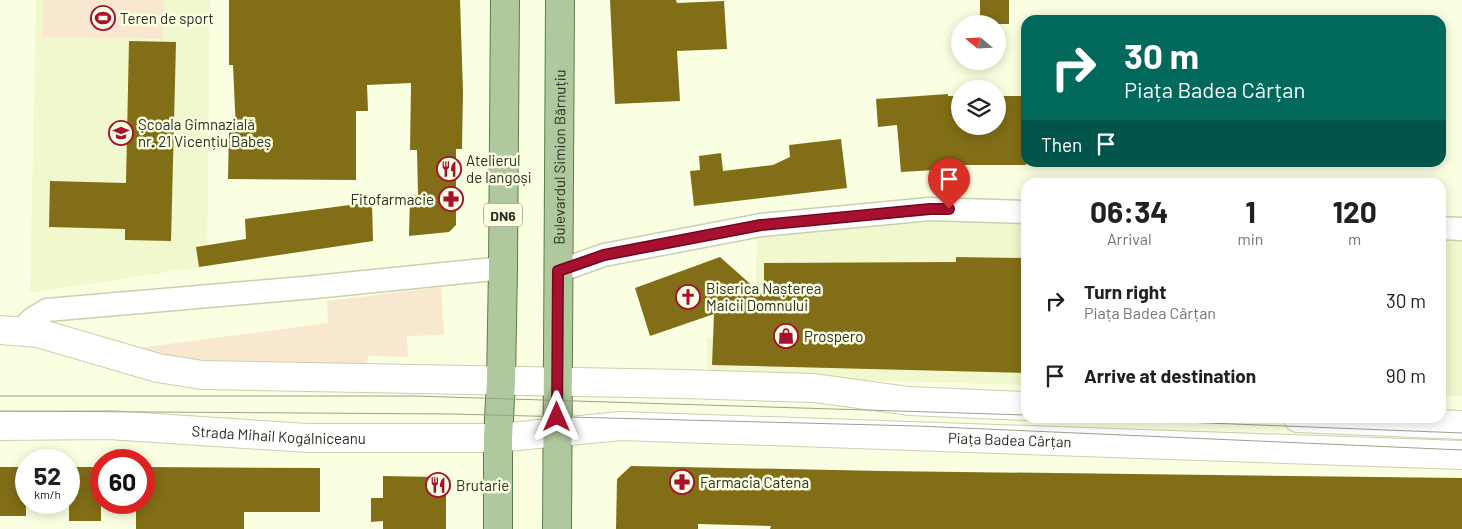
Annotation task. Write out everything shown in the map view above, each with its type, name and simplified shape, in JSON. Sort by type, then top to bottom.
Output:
[{"type":"main road","name":"DN6","points":[[498,529],[498,438],[503,268],[505,0]]},
{"type":"main road","name":"Bulevardul Simion Bărnuțiu","points":[[558,529],[557,382],[560,0]]},
{"type":"street","points":[[558,271],[604,255],[761,225],[930,209],[1021,212]]},
{"type":"street","points":[[1446,228],[1462,229]]},
{"type":"street","points":[[10,330],[47,310],[314,287],[503,268]]},
{"type":"street","points":[[10,330],[56,338],[158,368],[202,375],[814,388],[910,401],[1021,406]]},
{"type":"street","points":[[1415,423],[1462,425]]},
{"type":"street","name":"Strada Mihail Kogălniceanu","points":[[0,426],[109,425],[308,438],[498,438],[557,432]]},
{"type":"street","name":"Piața Badea Cârțan","points":[[557,432],[621,426],[1462,455]]},
{"type":"shaded area","name":"Școala Gimnazială nr. 21 Vicențiu Babeș","points":[[36,0],[210,0],[207,266],[30,293]]},
{"type":"shaded area","name":"Teren de sport","points":[[43,0],[164,0],[163,39],[42,37]]},
{"type":"shaded area","points":[[937,216],[1021,220],[1021,385],[707,376],[707,339],[755,320],[757,233]]},
{"type":"shaded area","points":[[1446,235],[1462,236],[1462,396],[1446,396]]},
{"type":"shaded area","points":[[441,287],[444,335],[407,336],[408,357],[368,356],[366,371],[209,368],[130,349],[328,323],[327,301]]},
{"type":"building","points":[[229,0],[460,0],[463,91],[462,149],[456,149],[456,225],[449,232],[409,236],[410,196],[418,195],[417,150],[410,150],[411,83],[367,85],[368,111],[356,111],[356,180],[228,179],[229,132],[236,132],[233,65],[229,65]]},
{"type":"building","points":[[610,0],[676,0],[677,3],[724,1],[727,49],[677,51],[680,101],[615,104]]},
{"type":"building","points":[[980,0],[1009,0],[1009,24],[1006,24],[1006,15],[980,15]]},
{"type":"building","points":[[129,41],[176,42],[171,241],[125,240],[125,229],[49,227],[50,181],[126,183]]},
{"type":"building","points":[[948,94],[948,96],[951,96],[951,135],[1006,135],[1006,96],[1021,96],[1021,165],[953,165],[953,169],[901,172],[897,125],[878,127],[876,99]]},
{"type":"building","points":[[841,139],[847,188],[694,206],[690,171],[700,170],[699,156],[721,153],[723,171],[773,165],[790,157],[789,145]]},
{"type":"building","points":[[372,202],[373,241],[199,267],[196,247],[246,239],[245,219]]},
{"type":"building","points":[[720,257],[764,296],[764,263],[956,262],[956,257],[1021,258],[1021,373],[712,365],[714,314],[650,336],[635,288]]},
{"type":"building","points":[[631,466],[1462,478],[1462,529],[770,529],[771,526],[698,524],[698,529],[616,529],[617,479]]},
{"type":"building","points":[[0,467],[15,467],[15,514],[26,514],[26,516],[0,516]]},
{"type":"building","points":[[80,467],[90,467],[90,514],[101,514],[101,521],[69,521],[69,514],[80,514]]},
{"type":"building","points":[[155,467],[320,468],[320,512],[244,512],[244,529],[136,529],[136,514],[155,514]]},
{"type":"building","points":[[383,476],[438,477],[446,485],[446,529],[383,529],[383,521],[371,522],[371,498],[383,498]]},
{"type":"tram line","points":[[0,396],[414,396],[1021,415]]},
{"type":"tram line","points":[[0,411],[453,414],[917,426],[1462,450]]},
{"type":"tram line","points":[[1208,423],[1462,433]]},
{"type":"place","name":"Teren de sport","points":[[103,18]]},
{"type":"place","name":"Școala Gimnazială nr. 21 Vicențiu Babeș","points":[[121,133]]},
{"type":"place","name":"Atelierul de langoși","points":[[449,169]]},
{"type":"place","name":"Fitofarmacie","points":[[451,199]]},
{"type":"place","name":"Biserica Nașterea Maicii Domnului","points":[[688,297]]},
{"type":"place","name":"Prospero","points":[[786,336]]},
{"type":"place","name":"Farmacia Catena","points":[[682,482]]},
{"type":"place","name":"Brutarie","points":[[438,485]]},
{"type":"route","points":[[557,417],[558,271],[604,255],[761,225],[930,209],[949,209]]}]
